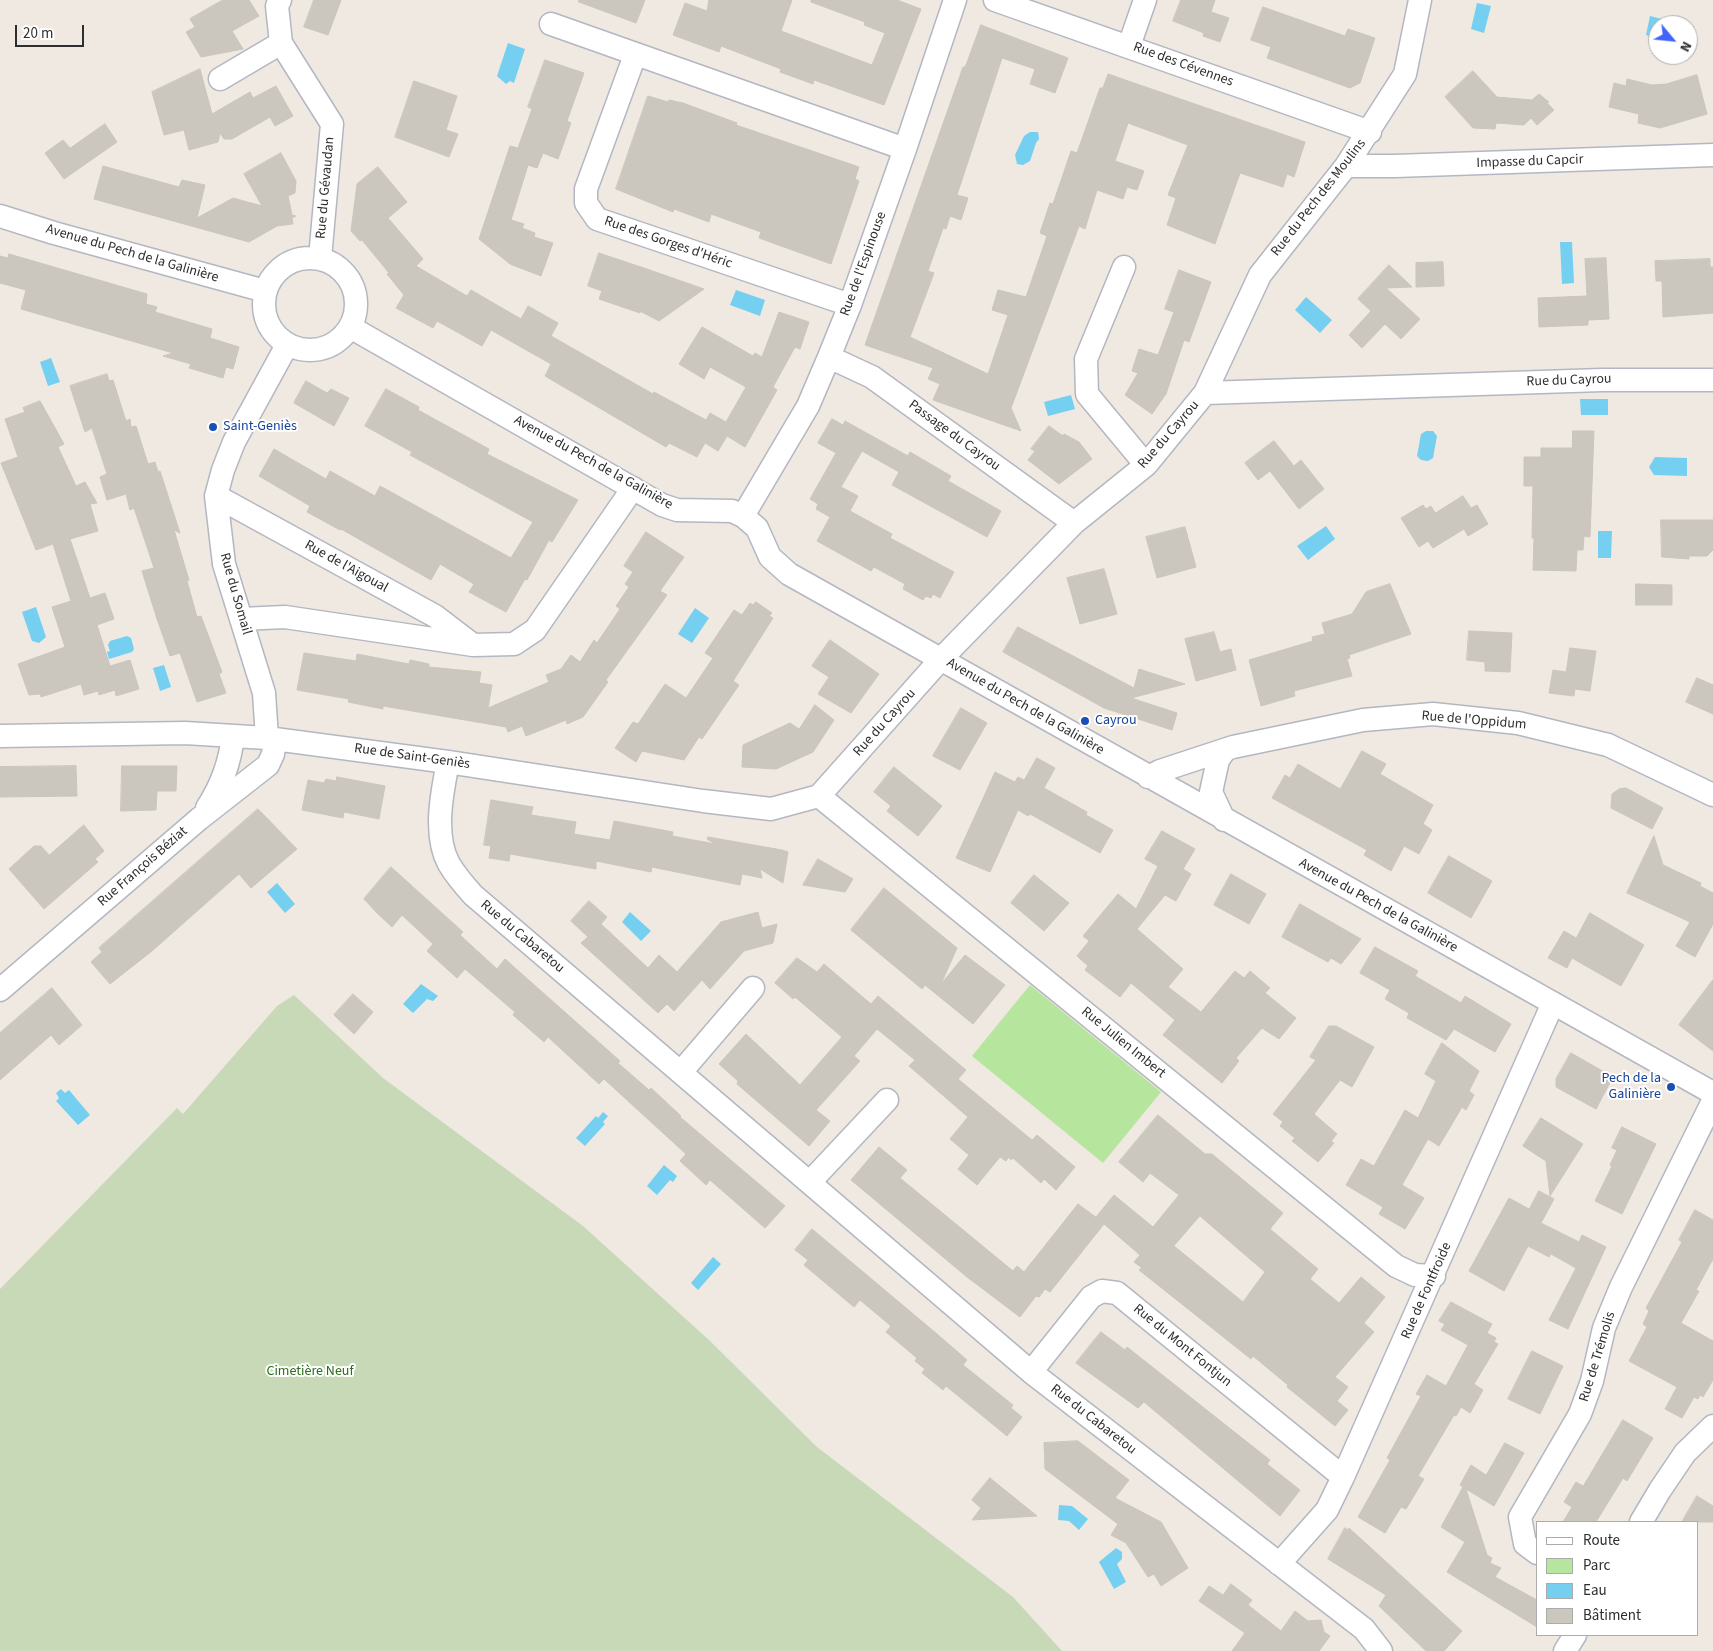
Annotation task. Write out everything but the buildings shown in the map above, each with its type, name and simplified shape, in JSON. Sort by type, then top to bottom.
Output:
[{"type":"street","name":"Rue du Gévaudan","points":[[280,0],[278,6],[281,43],[332,124],[320,258]]},
{"type":"street","name":"Rue de l'Espinouse","points":[[744,516],[808,406],[829,357],[850,305],[955,0]]},
{"type":"street","name":"Rue des Cévennes","points":[[995,0],[1370,132]]},
{"type":"street","points":[[1130,46],[1146,0]]},
{"type":"street","name":"Rue du Pech des Moulins","points":[[1206,393],[1260,275],[1346,166],[1370,132],[1405,74],[1420,0]]},
{"type":"street","points":[[551,24],[905,148]]},
{"type":"street","points":[[220,79],[281,43]]},
{"type":"street","name":"Rue des Gorges d'Héric","points":[[635,55],[586,189],[586,203],[597,219],[850,305]]},
{"type":"street","name":"Impasse du Capcir","points":[[1346,166],[1713,156]]},
{"type":"street","name":"Avenue du Pech de la Galinière","points":[[0,216],[54,233],[265,291]]},
{"type":"street","points":[[306,257],[320,258],[334,264],[345,273],[353,285],[356,299],[356,314],[350,327],[341,338],[329,346],[315,350],[301,350],[287,345],[275,335],[266,322],[263,307],[265,291],[271,278],[280,268],[293,260],[306,257]]},
{"type":"street","points":[[1124,268],[1086,359],[1087,394],[1146,465]]},
{"type":"street","name":"Avenue du Pech de la Galinière","points":[[350,327],[662,504],[677,510],[732,511],[744,516],[757,528],[770,557],[789,574],[1713,1093]]},
{"type":"street","name":"Rue du Somail","points":[[271,739],[264,693],[224,564],[216,496],[223,470],[234,442],[287,345]]},
{"type":"street","name":"Passage du Cayrou","points":[[829,357],[872,377],[1074,523]]},
{"type":"street","name":"Rue du Cayrou","points":[[819,796],[941,660],[1074,523],[1146,465],[1206,393],[1592,380],[1713,380]]},
{"type":"street","points":[[242,619],[285,617],[472,645],[514,644],[534,630],[633,488]]},
{"type":"street","name":"Rue de l'Aigoual","points":[[216,496],[435,616],[472,645]]},
{"type":"street","name":"Rue de l'Oppidum","points":[[1148,777],[1160,771],[1224,750],[1363,720],[1433,714],[1518,722],[1608,745],[1713,795]]},
{"type":"street","name":"Rue de Saint-Geniès","points":[[0,736],[185,733],[233,736],[271,739],[448,762],[703,802],[771,809],[819,796]]},
{"type":"street","points":[[199,819],[222,783],[228,768],[233,736]]},
{"type":"street","name":"Rue François Béziat","points":[[0,990],[199,819],[268,765],[273,754],[271,739]]},
{"type":"street","points":[[1224,750],[1218,760],[1211,792],[1224,820]]},
{"type":"street","name":"Rue du Cabaretou","points":[[448,762],[440,818],[448,863],[473,895],[1031,1372],[1364,1629],[1381,1651]]},
{"type":"street","name":"Rue Julien Imbert","points":[[819,796],[1396,1266],[1415,1275],[1434,1276]]},
{"type":"street","points":[[681,1072],[752,988]]},
{"type":"street","name":"Rue de Fontfroide","points":[[1279,1564],[1327,1510],[1434,1276],[1553,1003]]},
{"type":"street","points":[[810,1182],[886,1100]]},
{"type":"street","name":"Rue de Trémolis","points":[[1536,1552],[1524,1544],[1520,1517],[1580,1414],[1592,1381],[1604,1328],[1621,1286],[1713,1101]]},
{"type":"street","name":"Rue du Mont Fontjun","points":[[1031,1372],[1091,1297],[1102,1291],[1118,1292],[1343,1477]]},
{"type":"street","points":[[1642,1521],[1660,1490],[1686,1453],[1713,1426]]},
{"type":"street","points":[[1565,1651],[1574,1636]]},
{"type":"green space","points":[[1030,985],[1161,1092],[1103,1163],[972,1056]]},
{"type":"green space","name":"Cimetière Neuf","points":[[294,995],[383,1078],[583,1226],[709,1340],[817,1447],[1013,1597],[1062,1651],[0,1651],[0,1289],[177,1108],[183,1114],[277,1006]]},
{"type":"water","points":[[1477,3],[1491,6],[1484,33],[1471,29]]},
{"type":"water","points":[[508,43],[525,49],[514,83],[510,81],[506,84],[497,76]]},
{"type":"water","points":[[1030,132],[1038,132],[1039,139],[1030,161],[1023,165],[1017,164],[1015,155],[1024,136]]},
{"type":"water","points":[[1560,242],[1572,242],[1574,283],[1562,284]]},
{"type":"water","points":[[736,290],[765,300],[760,316],[730,305]]},
{"type":"water","points":[[1306,297],[1332,320],[1320,333],[1295,310]]},
{"type":"water","points":[[51,358],[60,382],[48,386],[40,362]]},
{"type":"water","points":[[1071,395],[1075,409],[1048,416],[1044,402]]},
{"type":"water","points":[[1580,399],[1608,399],[1608,415],[1581,415]]},
{"type":"water","points":[[1426,431],[1433,431],[1437,436],[1433,458],[1428,461],[1421,460],[1417,456],[1421,434]]},
{"type":"water","points":[[1655,457],[1687,458],[1687,476],[1654,475],[1649,467]]},
{"type":"water","points":[[1326,526],[1335,539],[1308,560],[1297,546]]},
{"type":"water","points":[[1598,531],[1612,531],[1611,558],[1598,558]]},
{"type":"water","points":[[36,607],[46,637],[39,643],[32,641],[22,612]]},
{"type":"water","points":[[695,608],[709,618],[692,643],[678,634]]},
{"type":"water","points":[[127,636],[131,638],[134,649],[132,652],[109,659],[107,652],[110,651],[108,645],[110,641]]},
{"type":"water","points":[[164,665],[171,687],[160,691],[153,668]]},
{"type":"water","points":[[277,883],[295,904],[285,913],[267,892]]},
{"type":"water","points":[[630,912],[651,931],[641,941],[622,922]]},
{"type":"water","points":[[421,984],[438,996],[433,1001],[427,999],[413,1013],[403,1004]]},
{"type":"water","points":[[61,1089],[65,1093],[69,1090],[90,1115],[78,1125],[56,1101],[59,1098],[56,1093]]},
{"type":"water","points":[[603,1112],[608,1116],[603,1122],[605,1124],[585,1146],[576,1138],[596,1116],[598,1118]]},
{"type":"water","points":[[664,1165],[677,1176],[673,1182],[670,1180],[657,1195],[647,1186]]},
{"type":"water","points":[[713,1257],[721,1264],[698,1290],[691,1283]]},
{"type":"water","points":[[1059,1505],[1072,1506],[1088,1519],[1079,1530],[1069,1521],[1058,1520]]},
{"type":"water","points":[[1116,1548],[1122,1552],[1122,1559],[1117,1564],[1126,1582],[1114,1589],[1099,1562]]},
{"type":"place","name":"Saint-Geniès","points":[[213,427]]},
{"type":"place","name":"Cayrou","points":[[1085,721]]},
{"type":"place","name":"Pech de la Galinière","points":[[1671,1087]]}]
